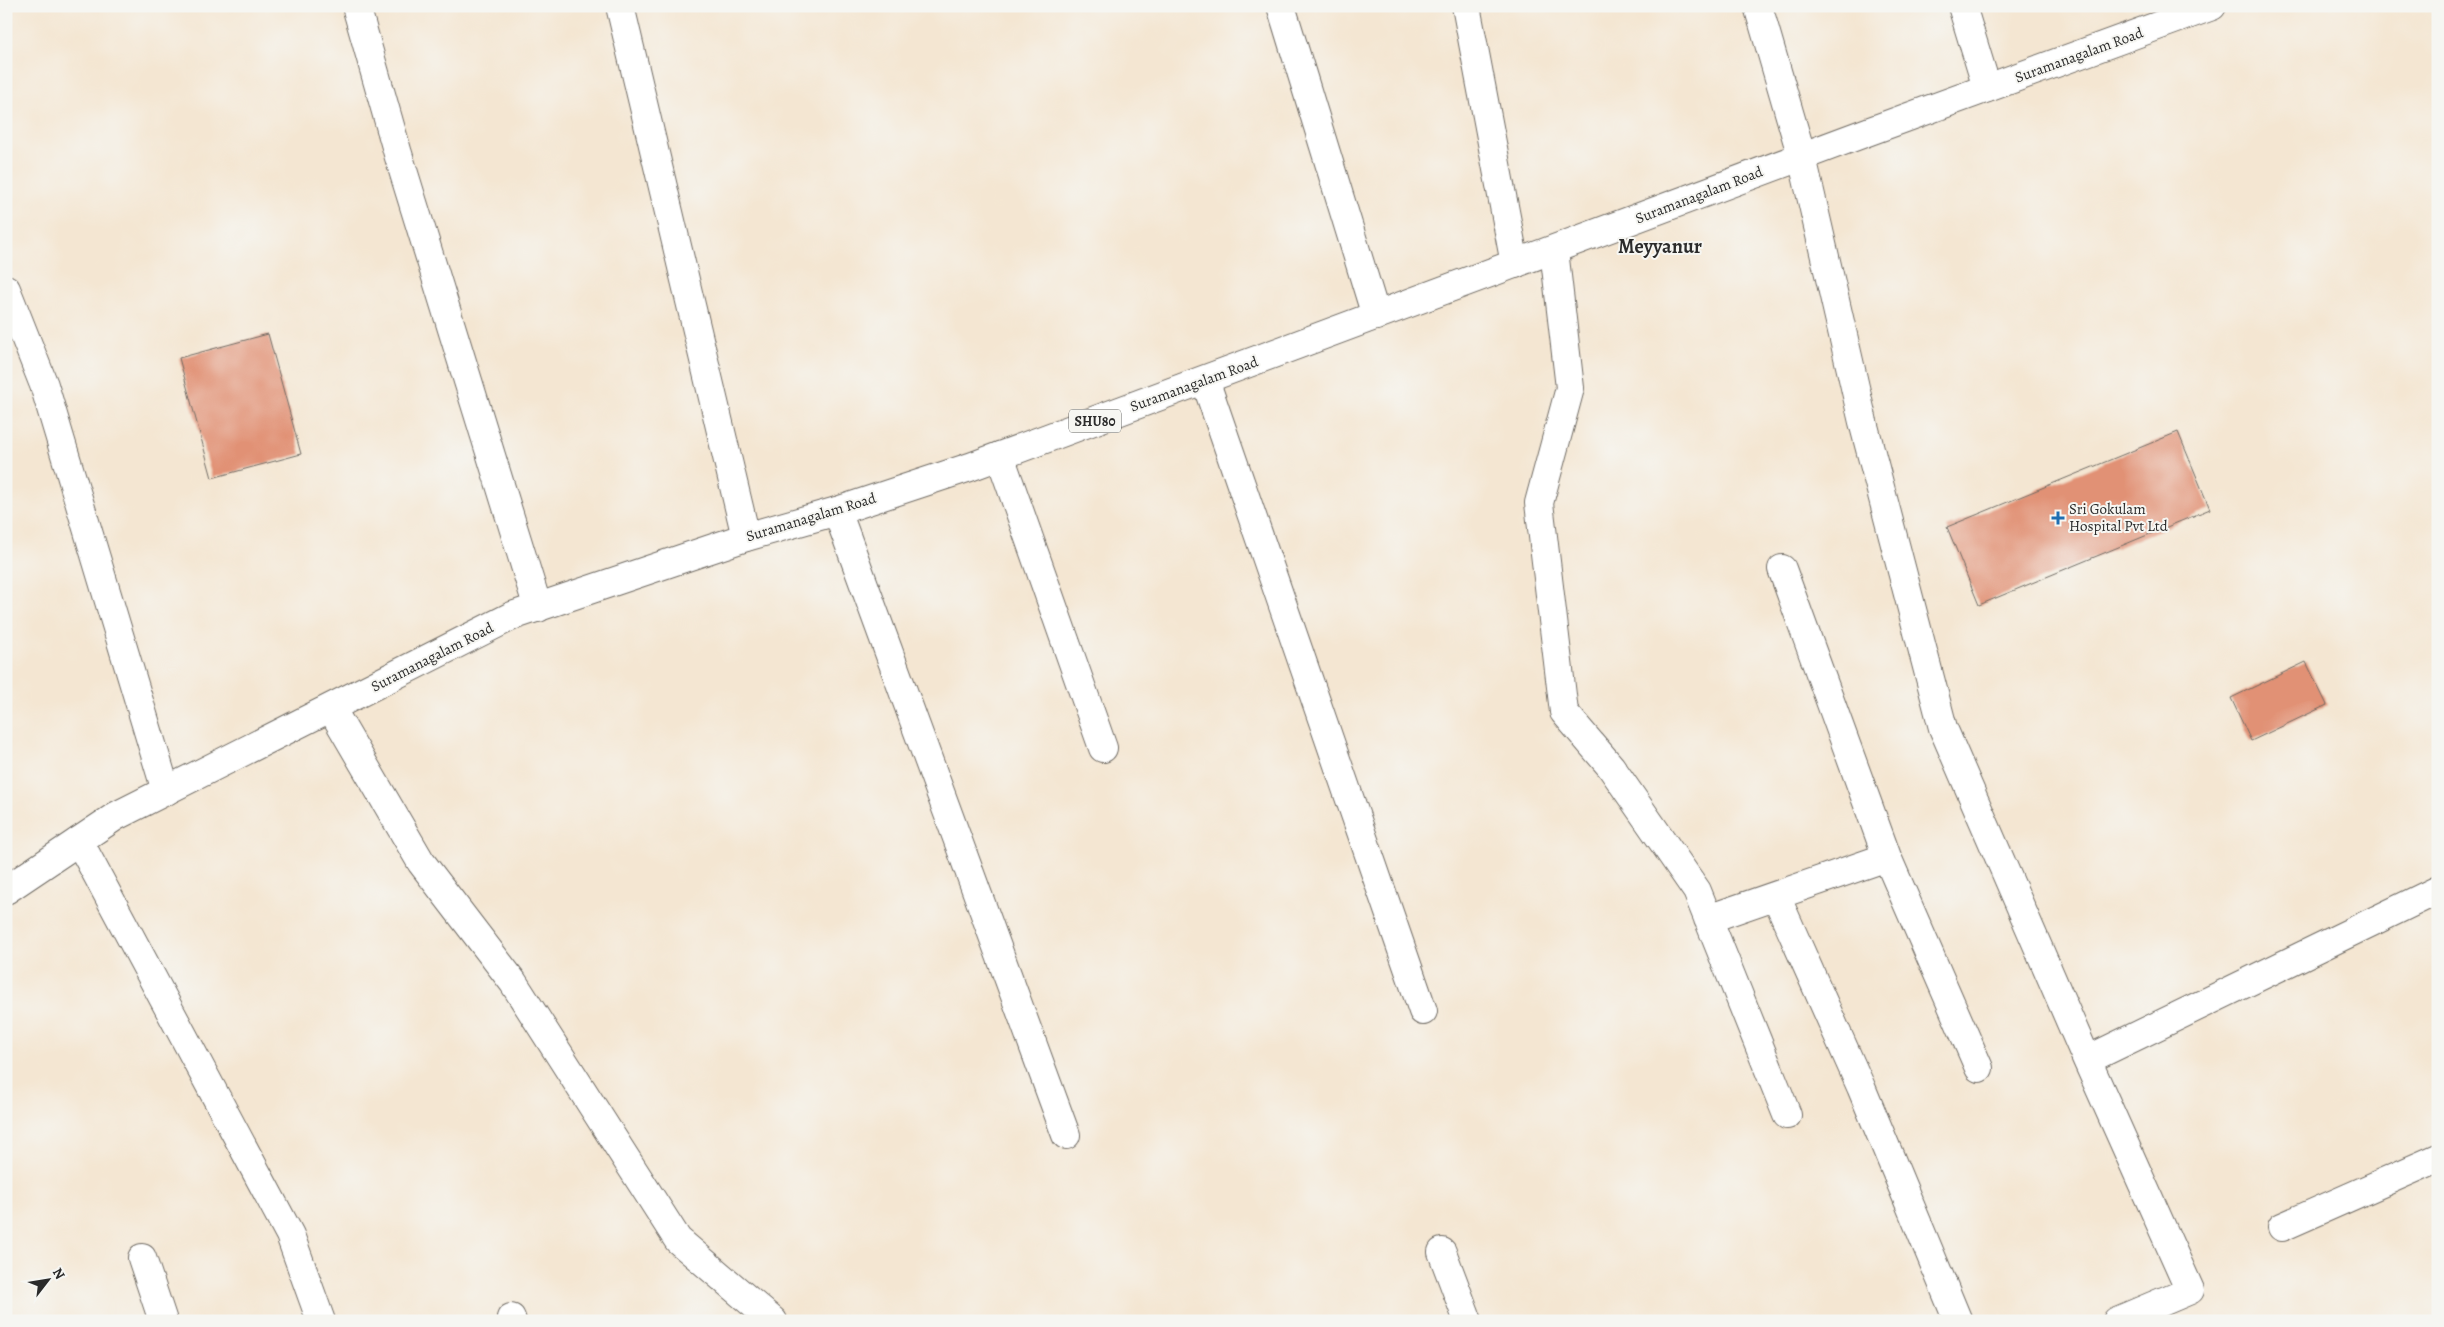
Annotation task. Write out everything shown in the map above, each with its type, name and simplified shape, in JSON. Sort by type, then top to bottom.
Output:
[{"type":"street","points":[[356,6],[398,154],[538,608]]},
{"type":"street","points":[[620,6],[746,536]]},
{"type":"street","points":[[1281,6],[1376,316]]},
{"type":"street","points":[[1466,6],[1515,264]]},
{"type":"street","points":[[1758,6],[1802,157],[1863,422],[1944,728],[2087,1060],[2190,1290],[2117,1321]]},
{"type":"street","points":[[1962,6],[1987,88]]},
{"type":"street","name":"Suramanagalam Road","points":[[6,890],[116,816],[512,616],[746,536],[837,510],[1000,456],[2212,6]]},
{"type":"street","points":[[1554,250],[1570,388],[1538,503],[1564,712],[1611,767],[1697,891],[1787,1114]]},
{"type":"street","points":[[6,289],[44,385],[166,791]]},
{"type":"street","points":[[1205,380],[1423,1011]]},
{"type":"street","points":[[1000,456],[1103,748]]},
{"type":"street","points":[[837,510],[1066,1135]]},
{"type":"street","points":[[1782,569],[1887,857],[1979,1068]]},
{"type":"street","points":[[331,708],[421,862],[513,982],[678,1240],[773,1321]]},
{"type":"street","points":[[79,841],[290,1235],[320,1321]]},
{"type":"street","points":[[1708,919],[1887,857]]},
{"type":"street","points":[[2087,1060],[2438,890]]},
{"type":"street","points":[[1776,896],[1861,1087],[1958,1321]]},
{"type":"street","points":[[2282,1227],[2438,1158]]},
{"type":"street","points":[[1442,1252],[1468,1321]]},
{"type":"street","points":[[142,1258],[163,1321]]},
{"type":"building","points":[[268,334],[301,454],[212,478],[179,358]]},
{"type":"building","points":[[2178,432],[2210,509],[1979,605],[1947,527]]},
{"type":"building","points":[[2306,662],[2327,705],[2251,741],[2231,698]]},
{"type":"place","name":"Sri Gokulam Hospital Pvt Ltd","points":[[2058,518]]},
{"type":"district","name":"Meyyanur","points":[[1660,246]]}]
